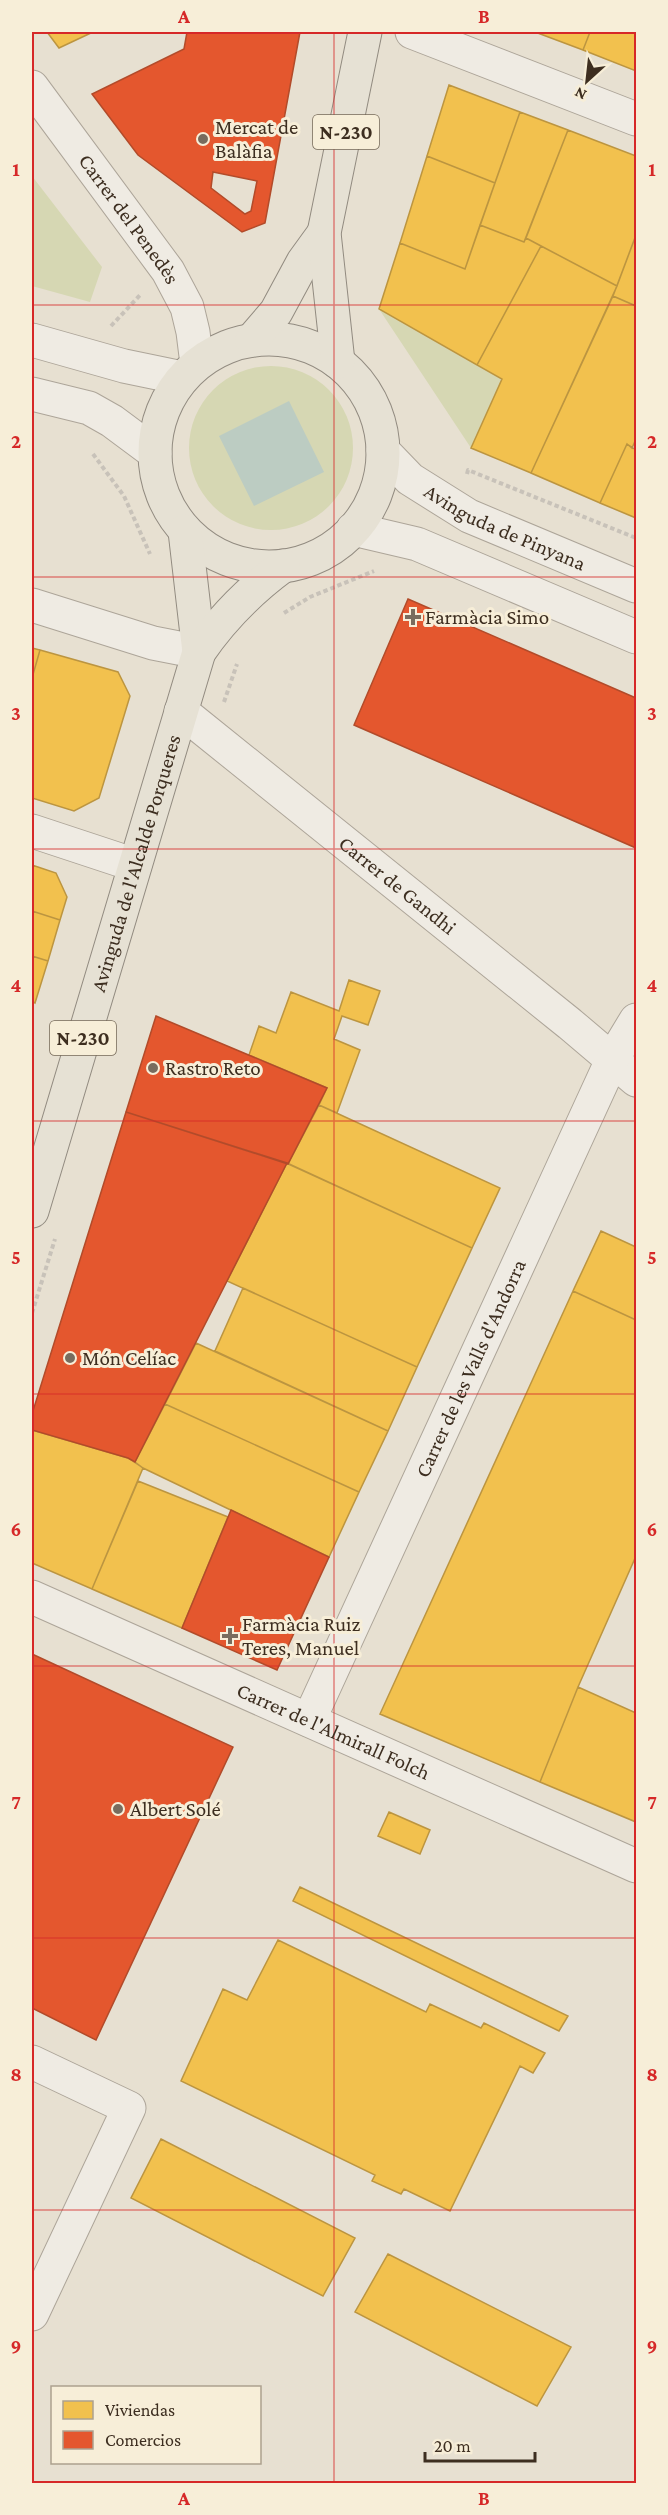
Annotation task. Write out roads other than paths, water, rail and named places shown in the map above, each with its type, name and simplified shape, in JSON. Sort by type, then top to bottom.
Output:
[{"type":"main road","name":"N-230","points":[[338,362],[324,233],[365,32]]},
{"type":"main road","name":"N-230","points":[[252,340],[276,312],[303,262],[324,233]]},
{"type":"main road","name":"N-230","points":[[267,339],[298,343],[338,362],[367,395],[378,422],[383,451],[378,485],[364,516],[353,529],[333,547],[309,559],[283,566],[265,567],[230,560],[199,543],[185,531],[163,495],[158,482],[154,453],[161,413],[170,394],[189,371],[223,349],[252,340],[267,339]]},
{"type":"main road","name":"Avinguda de l'Alcalde Porqueres","points":[[185,531],[199,652]]},
{"type":"main road","name":"Avinguda de l'Alcalde Porqueres","points":[[32,1211],[199,652],[217,625],[240,601],[283,566]]},
{"type":"street","points":[[412,32],[636,119]]},
{"type":"street","name":"Carrer del Penedès","points":[[32,87],[173,280],[187,307],[193,332],[189,371]]},
{"type":"street","points":[[32,340],[124,366],[189,371]]},
{"type":"street","points":[[32,394],[89,408],[112,421],[154,453]]},
{"type":"street","name":"Avinguda de Pinyana","points":[[383,451],[410,479],[469,516],[636,586]]},
{"type":"street","points":[[353,529],[417,544],[636,637]]},
{"type":"street","points":[[32,605],[153,643],[199,652]]},
{"type":"street","name":"Carrer de Gandhi","points":[[181,711],[613,1058],[636,1080]]},
{"type":"street","points":[[32,831],[135,865]]},
{"type":"street","name":"Carrer de les Valls d'Andorra","points":[[309,1720],[613,1058],[636,1020]]},
{"type":"street","name":"Carrer de l'Almirall Folch","points":[[32,1597],[636,1866]]},
{"type":"street","points":[[32,2062],[129,2108],[32,2314]]},
{"type":"place","name":"Mercat de Balàfia","points":[[203,139]]},
{"type":"place","name":"Farmàcia Simo","points":[[413,617]]},
{"type":"place","name":"Rastro Reto","points":[[153,1068]]},
{"type":"place","name":"Món Celíac","points":[[70,1358]]},
{"type":"place","name":"Farmàcia Ruiz Teres, Manuel","points":[[230,1636]]},
{"type":"place","name":"Albert Solé","points":[[118,1809]]}]
